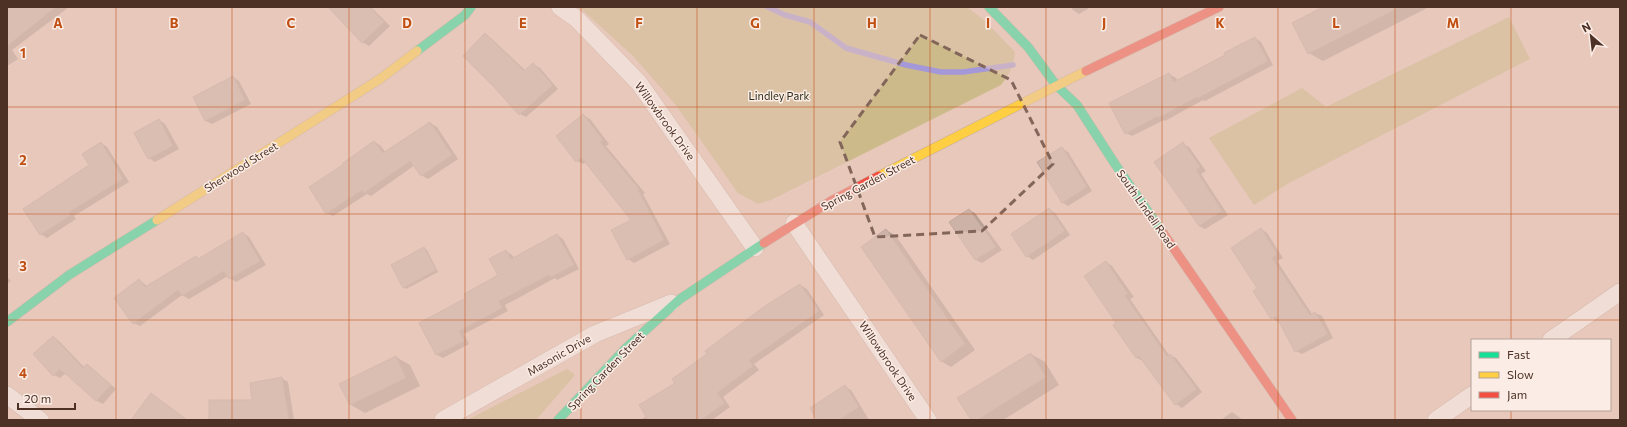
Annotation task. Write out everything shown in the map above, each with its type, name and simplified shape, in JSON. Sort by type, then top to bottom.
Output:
[{"type":"street","name":"Sherwood Street","points":[[7,322],[69,275],[380,79],[465,15],[471,7]]},
{"type":"street","name":"Willowbrook Drive","points":[[560,7],[577,19],[639,83],[754,248]]},
{"type":"street","name":"South Lindell Road","points":[[989,7],[1028,47],[1056,85],[1077,105],[1115,164],[1292,420]]},
{"type":"street","name":"Spring Garden Street","points":[[558,420],[626,348],[680,299],[754,248],[794,223],[838,198],[1056,85],[1219,7]]},
{"type":"street","name":"Willowbrook Drive","points":[[794,223],[928,420]]},
{"type":"street","points":[[1552,339],[1620,292]]},
{"type":"street","name":"Masonic Drive","points":[[443,420],[595,334],[680,299]]},
{"type":"street","points":[[7,395],[40,420]]},
{"type":"street","points":[[1436,420],[1471,396]]},
{"type":"highlighted area","points":[[920,35],[1011,80],[1053,164],[982,231],[875,237],[840,142]]},
{"type":"green space","name":"Lindley Park","points":[[579,7],[967,7],[984,20],[1015,52],[1011,70],[1001,85],[771,200],[758,204],[738,193],[675,104],[633,56]]},
{"type":"green space","points":[[1509,17],[1530,59],[1289,183],[1254,205],[1209,138],[1302,88],[1326,107]]},
{"type":"green space","points":[[567,369],[575,375],[536,420],[467,420]]},
{"type":"building","points":[[7,7],[56,7],[7,46]]},
{"type":"building","points":[[328,7],[370,7],[384,22],[362,43]]},
{"type":"building","points":[[1323,7],[1400,7],[1308,54],[1292,23]]},
{"type":"building","points":[[485,33],[524,71],[533,63],[553,85],[519,115],[463,56]]},
{"type":"building","points":[[1255,37],[1268,61],[1125,134],[1109,103],[1169,73],[1174,82]]},
{"type":"building","points":[[233,76],[245,100],[205,121],[193,97]]},
{"type":"building","points":[[583,114],[603,140],[600,142],[639,189],[638,190],[664,240],[627,260],[611,230],[631,220],[581,157],[576,162],[556,136]]},
{"type":"building","points":[[159,119],[173,146],[148,159],[134,133]]},
{"type":"building","points":[[430,122],[452,155],[421,176],[410,161],[364,193],[362,190],[326,214],[309,187],[344,164],[343,163],[374,141],[383,153]]},
{"type":"building","points":[[101,142],[123,179],[69,212],[71,215],[40,235],[23,209],[89,165],[82,154]]},
{"type":"building","points":[[1183,142],[1200,167],[1196,170],[1222,211],[1199,226],[1154,162]]},
{"type":"building","points":[[1062,147],[1087,187],[1062,203],[1037,162]]},
{"type":"building","points":[[1049,208],[1065,231],[1026,257],[1011,234]]},
{"type":"building","points":[[969,209],[996,247],[975,260],[949,222]]},
{"type":"building","points":[[1261,228],[1277,254],[1272,258],[1310,315],[1315,312],[1328,334],[1295,352],[1276,316],[1271,319],[1253,291],[1257,288],[1231,248]]},
{"type":"building","points":[[886,229],[965,344],[941,362],[861,247]]},
{"type":"building","points":[[243,232],[260,261],[229,279],[224,271],[182,296],[178,290],[133,324],[114,298],[139,279],[145,287],[196,256],[198,259]]},
{"type":"building","points":[[557,234],[574,265],[551,277],[549,275],[499,301],[502,308],[459,331],[464,341],[436,355],[419,323],[466,298],[464,294],[498,275],[489,259],[506,250],[511,259]]},
{"type":"building","points":[[424,247],[436,270],[403,288],[391,265]]},
{"type":"building","points":[[1106,261],[1128,294],[1125,296],[1167,356],[1170,354],[1197,389],[1175,405],[1139,356],[1136,358],[1113,325],[1116,323],[1084,276]]},
{"type":"building","points":[[800,284],[819,311],[749,360],[753,366],[717,393],[725,403],[701,420],[648,420],[639,405],[675,383],[672,379],[707,354],[705,351],[765,306]]},
{"type":"building","points":[[53,336],[83,368],[87,364],[111,385],[96,401],[60,369],[53,376],[33,354]]},
{"type":"building","points":[[1031,353],[1046,377],[977,420],[971,420],[957,398]]},
{"type":"building","points":[[396,356],[406,378],[350,405],[339,384]]},
{"type":"building","points":[[282,377],[289,420],[209,420],[209,400],[252,400],[250,383]]},
{"type":"building","points":[[845,385],[859,407],[839,420],[817,420],[810,408]]},
{"type":"building","points":[[151,393],[187,420],[131,420]]},
{"type":"waterway","points":[[768,7],[785,15],[810,22],[846,48],[906,65],[941,72],[963,72],[1013,65]]},
{"type":"traffic: fast","points":[[417,51],[465,15],[471,7]]},
{"type":"traffic: fast","points":[[989,7],[1028,47],[1056,85],[1077,105],[1115,164],[1163,233]]},
{"type":"traffic: fast","points":[[7,322],[69,275],[157,220]]},
{"type":"traffic: fast","points":[[558,420],[626,348],[680,299],[764,243]]},
{"type":"traffic: slow","points":[[157,220],[380,79],[417,51]]},
{"type":"traffic: slow","points":[[879,176],[1086,71]]},
{"type":"traffic: jam","points":[[1086,71],[1219,7]]},
{"type":"traffic: jam","points":[[764,243],[831,201],[879,176]]},
{"type":"traffic: jam","points":[[1163,233],[1292,420]]}]
